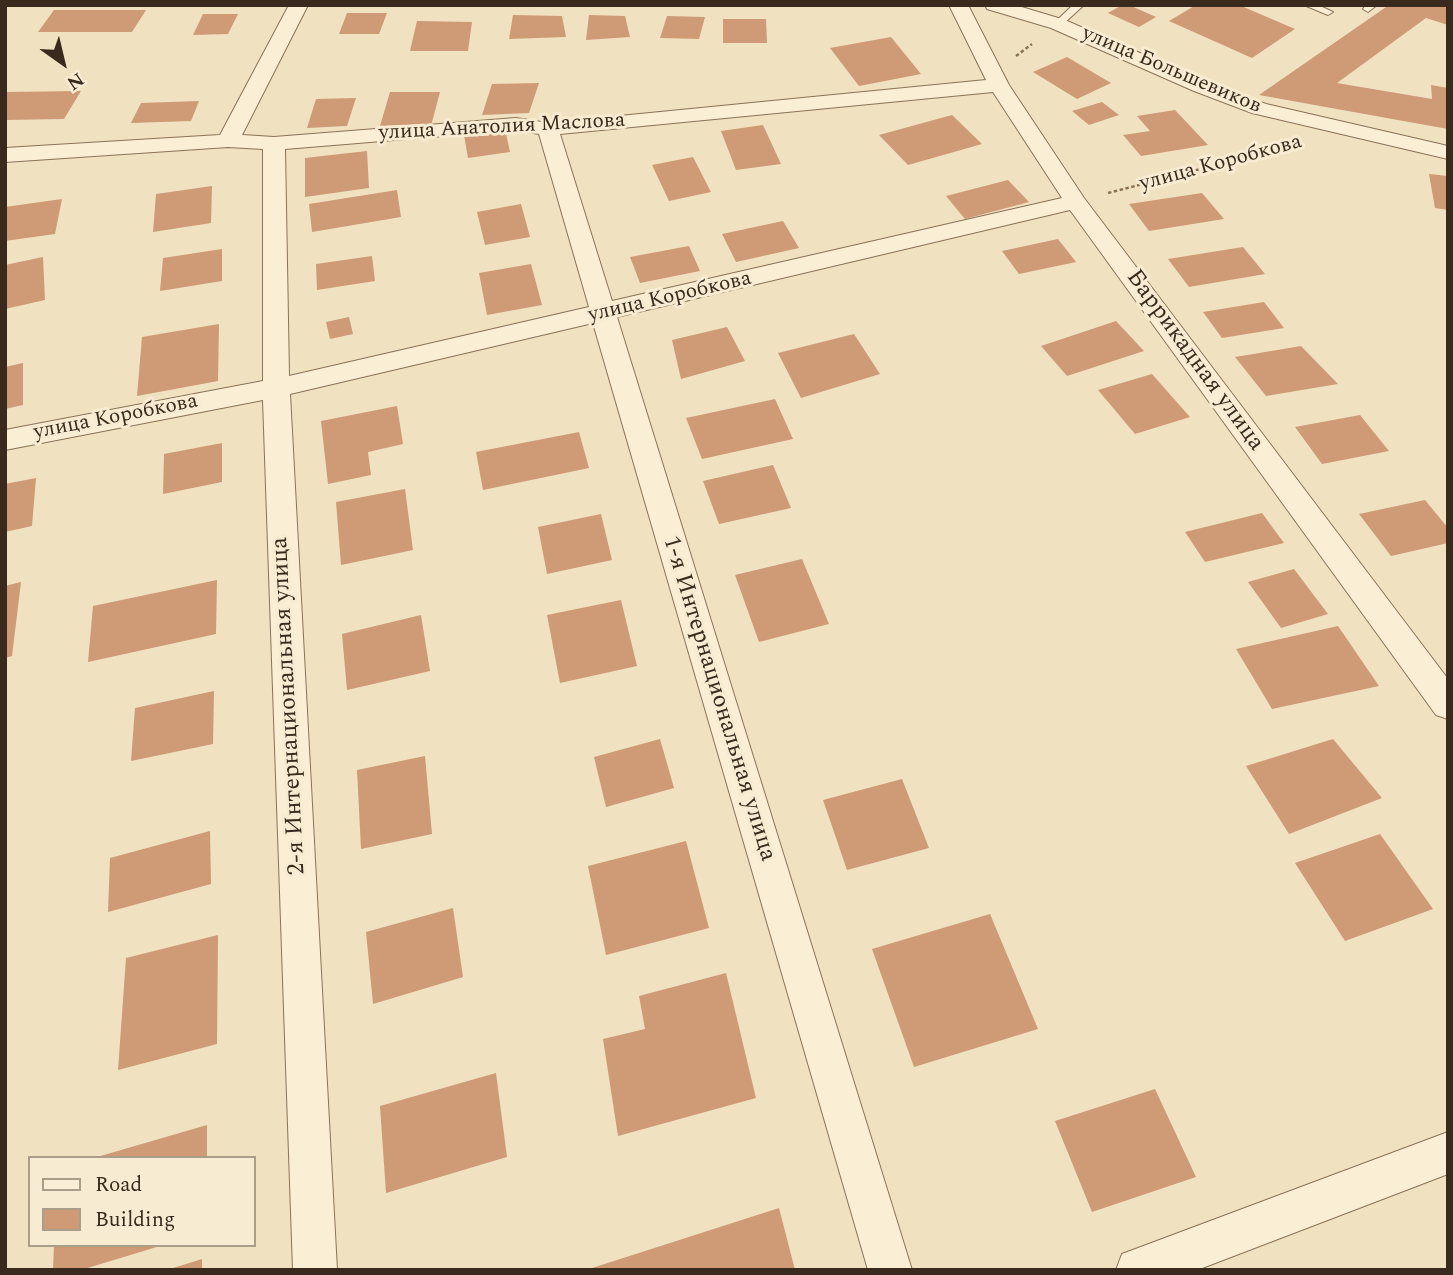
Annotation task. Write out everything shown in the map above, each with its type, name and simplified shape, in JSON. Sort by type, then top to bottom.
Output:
[{"type":"street","points":[[228,141],[299,5]]},
{"type":"street","name":"Баррикадная улица","points":[[958,5],[999,85],[1076,202],[1448,705]]},
{"type":"street","name":"улица Большевиков","points":[[994,5],[1058,24],[1243,104],[1290,118],[1448,153]]},
{"type":"street","name":"улица Анатолия Маслова","points":[[5,155],[228,141],[274,143],[516,124],[548,129],[999,85]]},
{"type":"street","name":"1-я Интернациональная улица","points":[[548,129],[890,1270]]},
{"type":"street","name":"2-я Интернациональная улица","points":[[274,143],[276,388],[315,1270]]},
{"type":"street","name":"улица Коробкова","points":[[5,440],[276,388],[1076,202]]},
{"type":"street","points":[[1138,1270],[1448,1153]]},
{"type":"lane","points":[[1058,24],[1079,5]]},
{"type":"lane","points":[[1309,5],[1328,12]]},
{"type":"path","points":[[999,85],[1006,64],[1058,24]]},
{"type":"path","name":"улица Коробкова","points":[[1076,202],[1304,142]]},
{"type":"building","points":[[1122,5],[1129,5],[1156,17],[1139,27],[1108,13]]},
{"type":"building","points":[[1196,5],[1239,5],[1295,29],[1252,58],[1169,21]]},
{"type":"building","points":[[1389,5],[1448,5],[1448,25],[1426,18],[1337,83],[1432,99],[1431,85],[1448,88],[1448,129],[1259,95]]},
{"type":"building","points":[[54,10],[146,10],[132,32],[38,32]]},
{"type":"building","points":[[347,13],[387,13],[379,34],[339,34]]},
{"type":"building","points":[[203,14],[238,14],[228,34],[193,35]]},
{"type":"building","points":[[513,15],[562,16],[566,37],[509,39]]},
{"type":"building","points":[[589,15],[625,16],[630,37],[586,40]]},
{"type":"building","points":[[667,16],[705,17],[699,39],[660,38]]},
{"type":"building","points":[[723,19],[766,19],[767,43],[723,43]]},
{"type":"building","points":[[417,21],[472,22],[468,51],[410,51]]},
{"type":"building","points":[[891,37],[921,74],[859,86],[830,48]]},
{"type":"building","points":[[1067,57],[1111,83],[1077,99],[1033,72]]},
{"type":"building","points":[[539,83],[529,113],[482,115],[492,84]]},
{"type":"building","points":[[81,91],[64,119],[5,120],[5,92]]},
{"type":"building","points":[[390,92],[440,92],[431,126],[380,126]]},
{"type":"building","points":[[356,98],[347,126],[307,128],[316,99]]},
{"type":"building","points":[[199,101],[191,121],[131,123],[141,103]]},
{"type":"building","points":[[1102,102],[1119,115],[1089,125],[1072,111]]},
{"type":"building","points":[[1175,110],[1208,145],[1141,156],[1123,135],[1150,131],[1137,116]]},
{"type":"building","points":[[952,115],[982,144],[908,165],[879,135]]},
{"type":"building","points":[[763,125],[781,164],[736,170],[721,131]]},
{"type":"building","points":[[505,129],[510,152],[468,158],[464,135]]},
{"type":"building","points":[[367,151],[369,188],[305,197],[305,158]]},
{"type":"building","points":[[693,157],[711,192],[669,201],[652,165]]},
{"type":"building","points":[[1429,174],[1448,176],[1448,210],[1435,208]]},
{"type":"building","points":[[1008,180],[1029,202],[965,219],[946,196]]},
{"type":"building","points":[[212,186],[211,223],[153,232],[156,194]]},
{"type":"building","points":[[397,190],[401,217],[312,232],[309,204]]},
{"type":"building","points":[[1202,193],[1224,219],[1149,231],[1129,204]]},
{"type":"building","points":[[62,199],[55,234],[5,241],[5,207]]},
{"type":"building","points":[[521,204],[530,237],[485,245],[477,212]]},
{"type":"building","points":[[783,221],[799,248],[736,262],[722,234]]},
{"type":"building","points":[[1058,239],[1076,262],[1019,274],[1002,251]]},
{"type":"building","points":[[689,246],[700,271],[640,283],[630,257]]},
{"type":"building","points":[[1243,247],[1265,274],[1189,287],[1168,259]]},
{"type":"building","points":[[222,249],[222,281],[160,291],[163,258]]},
{"type":"building","points":[[372,256],[375,281],[317,290],[316,264]]},
{"type":"building","points":[[43,257],[45,300],[5,309],[5,265]]},
{"type":"building","points":[[531,264],[542,305],[487,315],[479,273]]},
{"type":"building","points":[[1264,302],[1284,328],[1222,338],[1203,312]]},
{"type":"building","points":[[349,317],[353,334],[330,339],[326,322]]},
{"type":"building","points":[[1116,321],[1144,351],[1067,376],[1041,346]]},
{"type":"building","points":[[219,324],[218,381],[137,396],[142,337]]},
{"type":"building","points":[[727,327],[745,361],[681,379],[672,340]]},
{"type":"building","points":[[854,334],[880,374],[801,398],[778,353]]},
{"type":"building","points":[[1301,346],[1338,384],[1266,396],[1235,357]]},
{"type":"building","points":[[23,363],[23,405],[5,409],[5,367]]},
{"type":"building","points":[[1152,374],[1190,417],[1135,434],[1098,390]]},
{"type":"building","points":[[775,399],[793,439],[702,459],[686,418]]},
{"type":"building","points":[[397,406],[403,444],[368,452],[371,475],[328,484],[321,421]]},
{"type":"building","points":[[1360,415],[1389,451],[1322,464],[1295,427]]},
{"type":"building","points":[[579,432],[589,468],[483,490],[476,452]]},
{"type":"building","points":[[222,443],[222,482],[163,494],[164,454]]},
{"type":"building","points":[[773,465],[791,508],[719,524],[703,481]]},
{"type":"building","points":[[36,478],[32,526],[5,532],[5,484]]},
{"type":"building","points":[[405,489],[413,550],[341,565],[336,502]]},
{"type":"building","points":[[1425,500],[1448,528],[1448,543],[1391,556],[1359,514]]},
{"type":"building","points":[[1262,513],[1284,543],[1205,562],[1185,532]]},
{"type":"building","points":[[601,514],[612,560],[547,574],[538,527]]},
{"type":"building","points":[[802,559],[829,624],[759,642],[735,575]]},
{"type":"building","points":[[1294,569],[1328,614],[1281,628],[1248,582]]},
{"type":"building","points":[[217,580],[216,634],[88,662],[93,606]]},
{"type":"building","points":[[21,582],[12,656],[5,658],[5,586]]},
{"type":"building","points":[[621,600],[637,666],[560,683],[547,615]]},
{"type":"building","points":[[421,615],[430,671],[347,690],[342,634]]},
{"type":"building","points":[[1338,626],[1379,686],[1272,709],[1236,649]]},
{"type":"building","points":[[214,691],[213,744],[131,761],[135,708]]},
{"type":"building","points":[[660,739],[674,788],[606,807],[594,757]]},
{"type":"building","points":[[1333,739],[1382,798],[1289,834],[1246,766]]},
{"type":"building","points":[[425,756],[432,834],[361,849],[357,770]]},
{"type":"building","points":[[902,779],[929,848],[847,870],[823,800]]},
{"type":"building","points":[[210,831],[211,884],[108,912],[110,858]]},
{"type":"building","points":[[1380,834],[1433,909],[1345,941],[1295,863]]},
{"type":"building","points":[[686,841],[709,928],[606,955],[588,866]]},
{"type":"building","points":[[453,908],[463,977],[373,1004],[366,932]]},
{"type":"building","points":[[990,914],[1038,1029],[914,1067],[872,949]]},
{"type":"building","points":[[218,935],[217,1044],[118,1070],[126,958]]},
{"type":"building","points":[[726,973],[756,1098],[618,1136],[603,1039],[645,1029],[639,996]]},
{"type":"building","points":[[496,1073],[507,1157],[386,1193],[380,1106]]},
{"type":"building","points":[[1155,1089],[1196,1177],[1092,1212],[1055,1121]]},
{"type":"building","points":[[207,1125],[207,1156],[100,1156]]},
{"type":"building","points":[[779,1208],[795,1270],[589,1270],[589,1269]]},
{"type":"building","points":[[54,1247],[157,1247],[81,1270],[53,1270]]},
{"type":"building","points":[[202,1259],[202,1270],[170,1270],[170,1269]]}]
